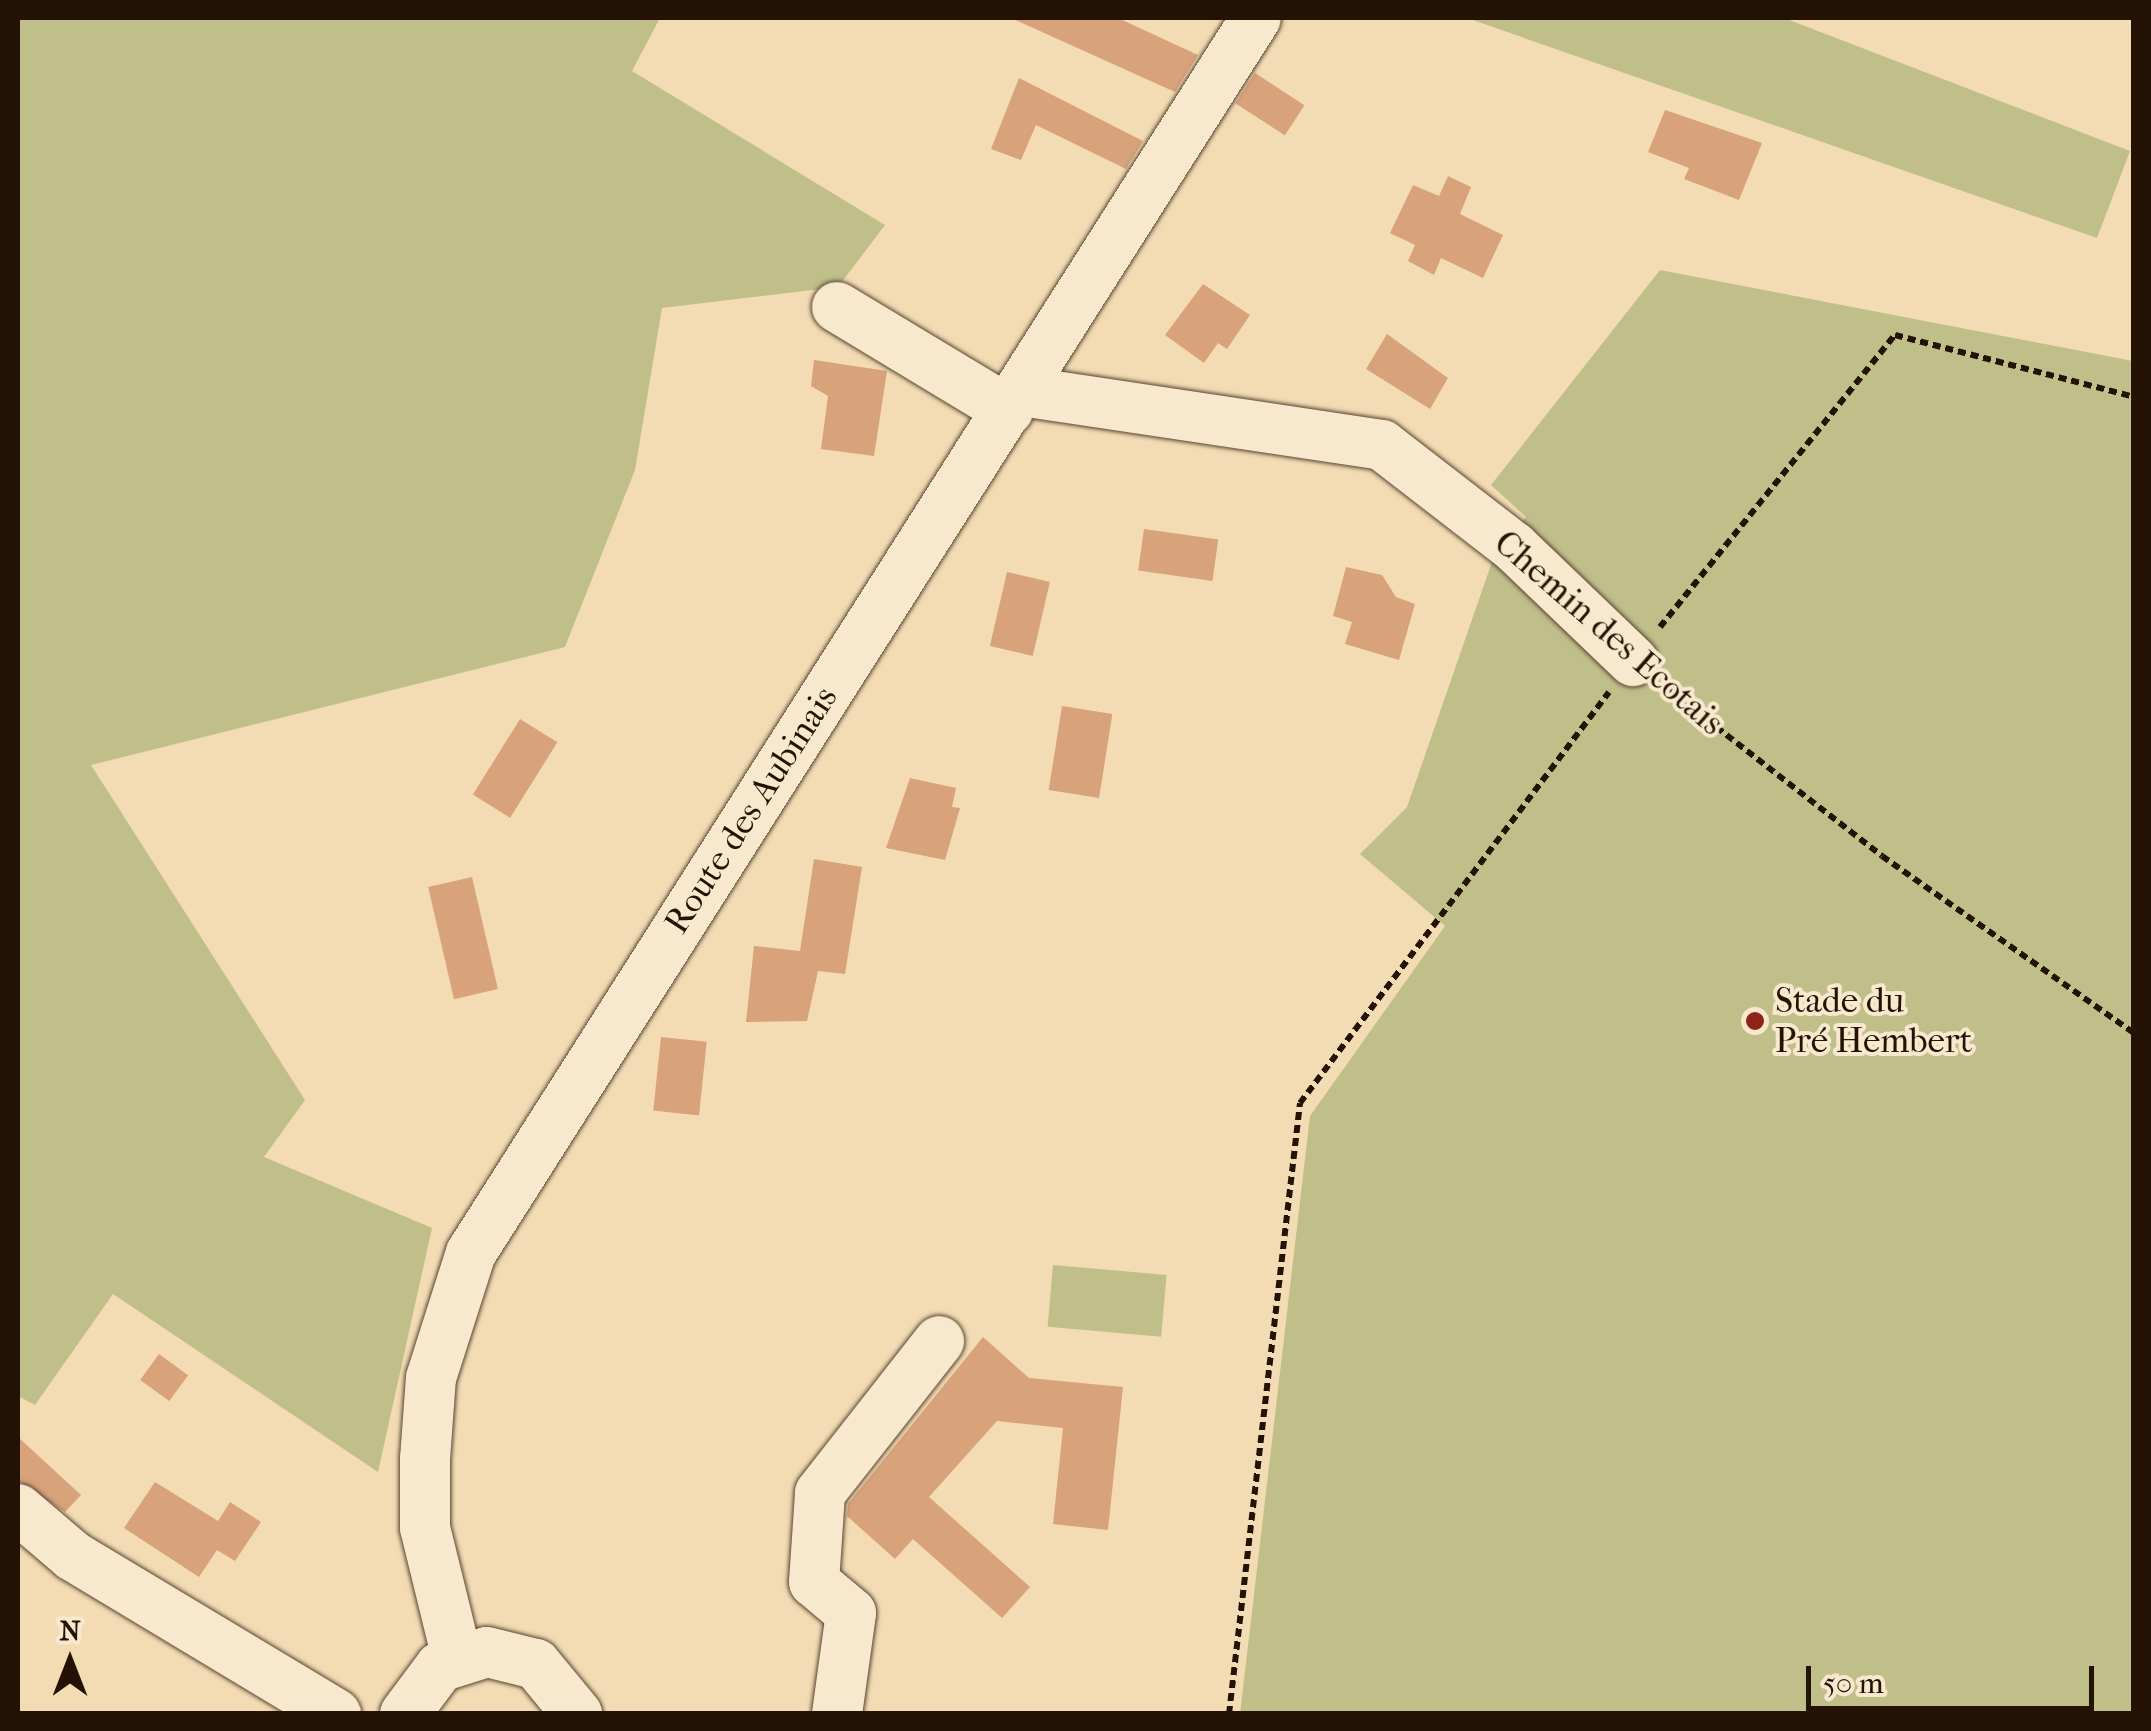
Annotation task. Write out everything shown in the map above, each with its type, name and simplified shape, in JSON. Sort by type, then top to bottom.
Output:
[{"type":"street","name":"Route des Aubinais","points":[[457,1658],[425,1528],[425,1459],[431,1378],[471,1253],[1256,18]]},
{"type":"street","points":[[838,307],[1014,401]]},
{"type":"street","name":"Chemin des Ecotais","points":[[1014,401],[1382,446],[1514,548],[1633,662]]},
{"type":"street","points":[[837,1714],[851,1613],[814,1582],[820,1493],[939,1341]]},
{"type":"street","points":[[18,1509],[74,1556],[336,1714]]},
{"type":"street","points":[[405,1714],[425,1680],[457,1658],[487,1652],[536,1664],[577,1714]]},
{"type":"path","points":[[1229,1714],[1300,1104],[1633,662],[1894,335],[2134,396]]},
{"type":"path","name":"Chemin des Ecotais","points":[[1633,662],[1882,856],[2134,1033]]},
{"type":"shaded area","points":[[18,18],[660,18],[632,71],[885,225],[838,287],[662,308],[635,470],[565,647],[91,765],[305,1100],[264,1157],[432,1228],[378,1472],[113,1294],[35,1405],[18,1396]]},
{"type":"shaded area","points":[[1467,18],[1784,18],[2130,151],[2097,238]]},
{"type":"shaded area","name":"Stade du Pré Hembert","points":[[1660,270],[2133,361],[2133,1713],[1240,1714],[1310,1116],[1445,926],[1360,854],[1407,807],[1494,556],[1526,517],[1491,485]]},
{"type":"shaded area","points":[[1053,1265],[1167,1275],[1161,1337],[1048,1327]]},
{"type":"building","points":[[1011,18],[1118,18],[1198,55],[1175,92]]},
{"type":"building","points":[[1255,73],[1304,105],[1285,135],[1235,103]]},
{"type":"building","points":[[1019,78],[1143,141],[1126,169],[1036,125],[1021,160],[991,149]]},
{"type":"building","points":[[1665,110],[1762,143],[1739,200],[1684,179],[1689,168],[1648,152]]},
{"type":"building","points":[[1448,176],[1471,187],[1460,214],[1503,235],[1483,278],[1441,258],[1434,275],[1408,261],[1415,245],[1390,233],[1413,185],[1439,196]]},
{"type":"building","points":[[1203,284],[1250,315],[1227,349],[1218,343],[1204,363],[1165,335]]},
{"type":"building","points":[[1387,334],[1448,378],[1430,409],[1366,369]]},
{"type":"building","points":[[814,360],[887,371],[874,456],[821,449],[828,396],[811,386]]},
{"type":"building","points":[[1144,529],[1218,539],[1212,581],[1138,571]]},
{"type":"building","points":[[1346,567],[1382,575],[1396,597],[1415,604],[1399,660],[1345,644],[1352,622],[1333,616]]},
{"type":"building","points":[[1007,572],[1050,582],[1033,656],[990,646]]},
{"type":"building","points":[[1062,706],[1112,714],[1099,798],[1049,790]]},
{"type":"building","points":[[520,719],[557,742],[510,818],[473,794]]},
{"type":"building","points":[[910,778],[956,788],[952,807],[960,808],[945,860],[886,848]]},
{"type":"building","points":[[814,859],[862,867],[845,974],[818,971],[807,1021],[746,1022],[754,946],[800,951]]},
{"type":"building","points":[[472,877],[498,989],[454,999],[428,887]]},
{"type":"building","points":[[661,1037],[707,1042],[699,1115],[653,1111]]},
{"type":"building","points":[[983,1337],[1029,1378],[1123,1387],[1108,1530],[1053,1524],[1063,1428],[997,1421],[929,1497],[1030,1587],[1002,1618],[913,1539],[895,1559],[847,1516],[848,1504]]},
{"type":"building","points":[[159,1354],[188,1375],[169,1401],[140,1380]]},
{"type":"building","points":[[18,1437],[81,1495],[65,1512],[18,1481]]},
{"type":"building","points":[[155,1482],[218,1521],[230,1502],[261,1522],[235,1561],[217,1550],[199,1577],[124,1528]]},
{"type":"place","name":"Stade du Pré Hembert","points":[[1755,1021]]}]
